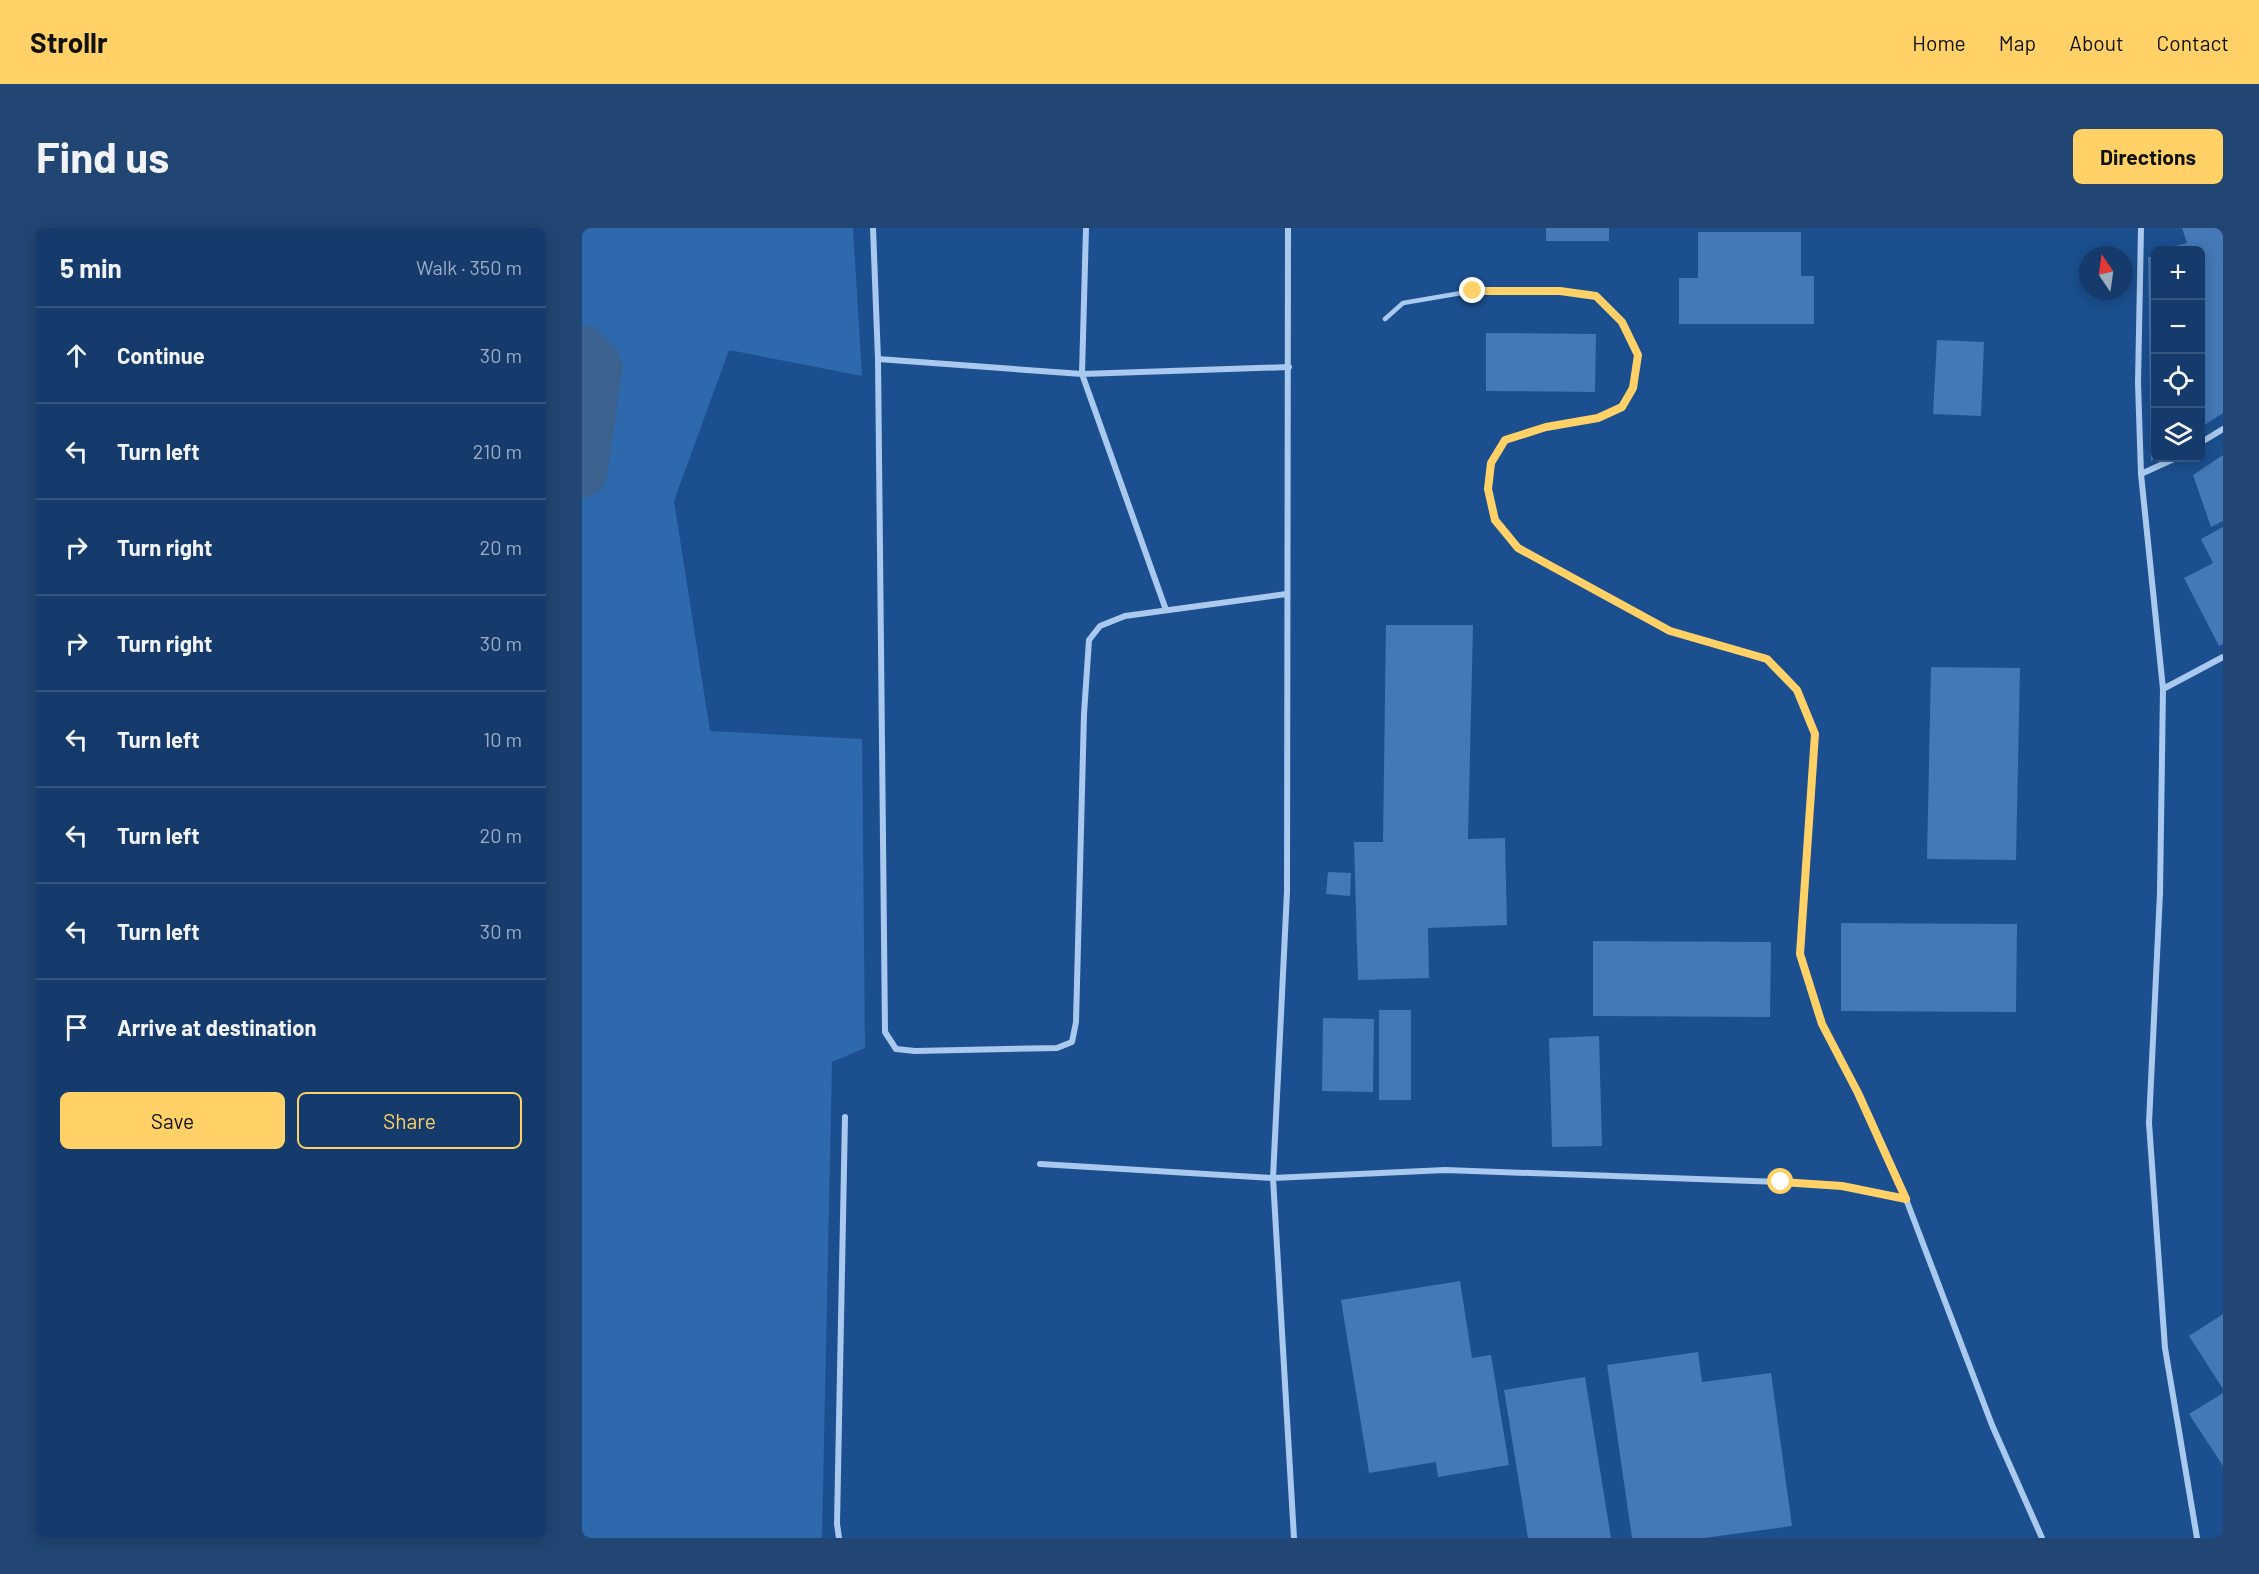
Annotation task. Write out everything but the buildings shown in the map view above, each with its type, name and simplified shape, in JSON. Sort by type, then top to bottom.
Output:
[{"type":"street","points":[[873,228],[878,359],[885,1032],[896,1048],[915,1051],[1057,1048],[1072,1042],[1076,1022],[1084,714],[1089,640],[1100,626],[1125,616],[1286,594]]},
{"type":"street","points":[[1086,228],[1082,374],[1166,610]]},
{"type":"street","points":[[1288,228],[1287,892],[1273,1178],[1294,1538]]},
{"type":"street","points":[[2141,228],[2138,383],[2141,474],[2163,689],[2160,893],[2149,1123],[2165,1348],[2197,1538]]},
{"type":"street","points":[[878,359],[1082,374],[1288,367]]},
{"type":"street","points":[[2205,439],[2223,429]]},
{"type":"street","points":[[2141,474],[2167,462]]},
{"type":"street","points":[[2163,689],[2223,657]]},
{"type":"street","points":[[839,1538],[837,1524],[845,1117]]},
{"type":"street","points":[[1040,1164],[1273,1178],[1445,1170],[1842,1186],[1906,1199],[1992,1425],[2042,1538]]},
{"type":"lane","points":[[1385,319],[1403,303],[1473,291],[1560,291],[1596,296],[1622,322],[1638,355],[1633,388],[1622,407],[1598,418],[1546,427],[1505,440],[1491,463],[1488,489],[1495,520],[1518,548],[1670,631],[1767,659],[1797,690],[1815,734],[1800,954],[1822,1024],[1858,1093],[1906,1199]]},
{"type":"shaded area","points":[[582,228],[853,228],[862,376],[729,350],[674,501],[710,731],[862,739],[865,1048],[832,1062],[822,1538],[582,1538]]},
{"type":"waterway","points":[[582,351],[597,367],[582,472]]},
{"type":"route","points":[[1473,291],[1560,291],[1596,296],[1622,322],[1638,355],[1633,388],[1622,407],[1598,418],[1546,427],[1505,440],[1491,463],[1488,489],[1495,520],[1518,548],[1670,631],[1767,659],[1797,690],[1815,734],[1800,954],[1822,1024],[1858,1093],[1906,1199],[1842,1186],[1781,1182]]}]
